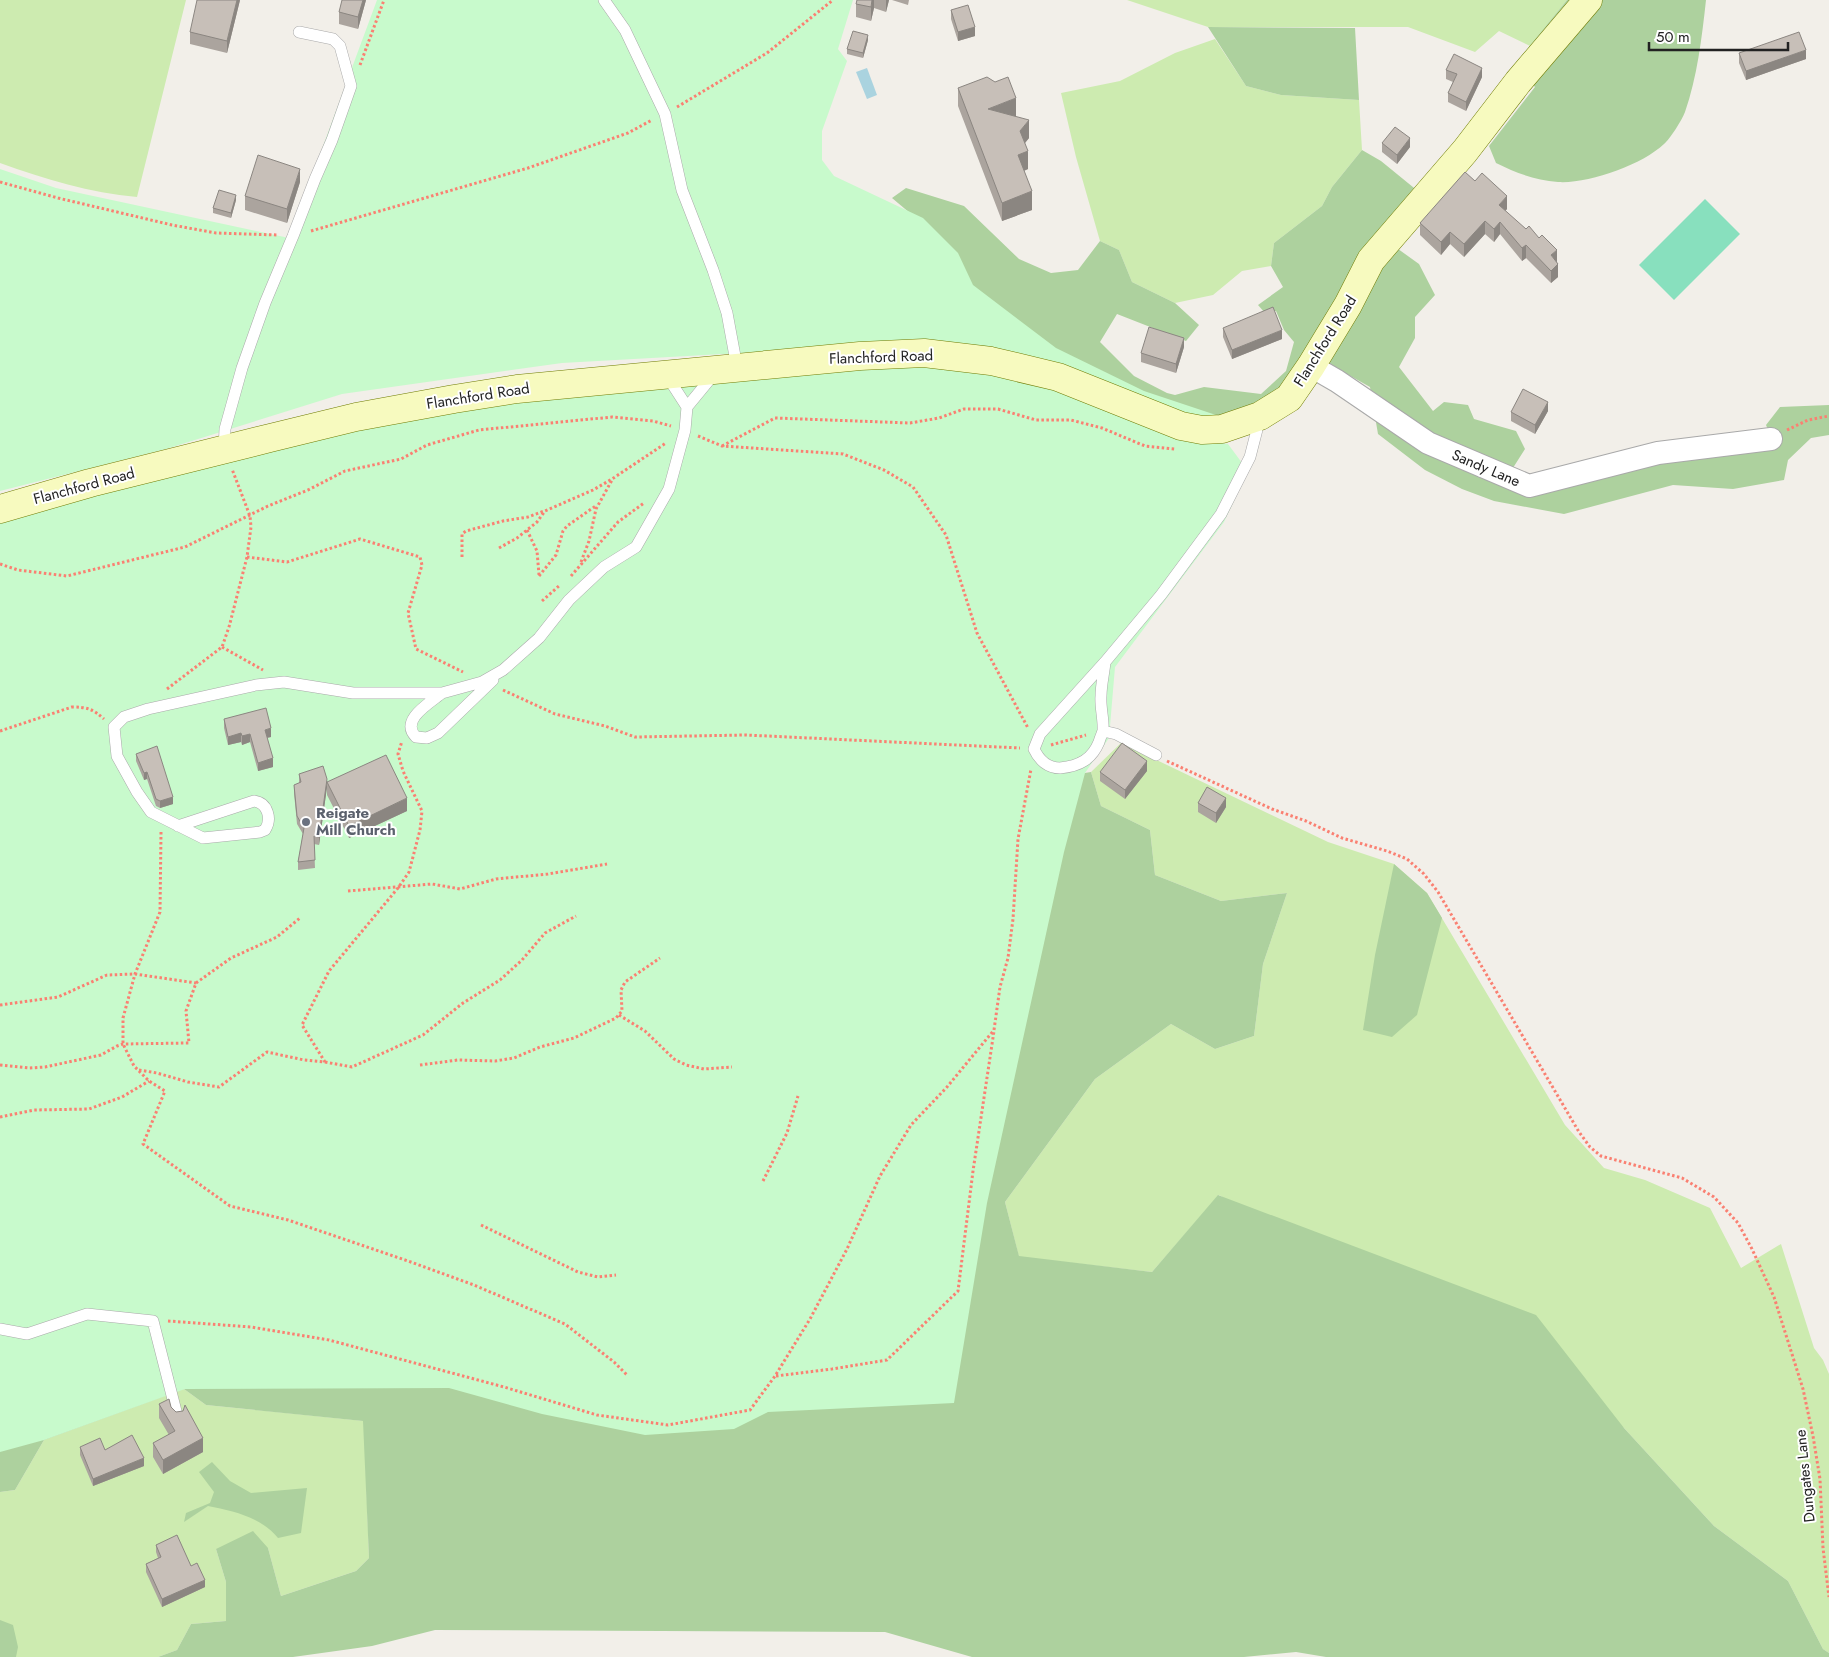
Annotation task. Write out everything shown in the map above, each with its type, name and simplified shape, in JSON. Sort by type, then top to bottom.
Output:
[{"type":"street","name":"Flanchford Road","points":[[0,509],[224,449],[356,417],[454,398],[517,389],[860,356],[924,353],[991,361],[1058,377],[1180,426],[1202,430],[1222,429],[1260,416],[1289,398],[1348,305],[1371,260],[1465,151],[1518,82],[1588,0]]},
{"type":"street","name":"Sandy Lane","points":[[1311,366],[1337,381],[1428,443],[1529,486],[1658,453],[1770,439]]},
{"type":"lane","points":[[604,0],[625,30],[664,114],[682,190],[714,270],[727,313],[727,368],[687,407]]},
{"type":"lane","points":[[224,449],[225,429],[242,368],[265,303],[294,236],[351,86],[340,46],[333,39],[299,32]]},
{"type":"lane","points":[[442,693],[414,717],[411,722],[412,733],[416,737],[422,739],[438,734],[485,683],[504,670],[539,638],[569,600],[604,567],[636,547],[668,490],[685,431],[687,407],[667,376]]},
{"type":"lane","points":[[1105,662],[1100,697],[1103,731],[1093,754],[1087,761],[1080,764],[1060,768],[1052,767],[1038,757],[1035,745],[1046,727],[1105,662],[1161,595],[1221,514],[1250,457],[1260,416]]},
{"type":"lane","points":[[178,826],[254,801],[262,804],[269,821],[265,830],[260,832],[208,838],[198,836],[178,826],[164,819],[151,812],[128,777],[118,756],[114,727],[124,717],[148,709],[256,686],[284,682],[353,693],[442,693],[485,683]]},
{"type":"lane","points":[[1103,731],[1116,734],[1156,755]]},
{"type":"lane","points":[[0,1329],[27,1334],[87,1314],[153,1321],[178,1419]]},
{"type":"path","points":[[351,86],[384,0]]},
{"type":"path","points":[[0,182],[153,220],[216,233],[294,236],[528,168],[628,132],[664,114],[767,53],[833,0]]},
{"type":"path","points":[[722,446],[775,418],[910,423],[939,418],[964,408],[998,409],[1036,420],[1071,420],[1102,428],[1145,446],[1177,450]]},
{"type":"path","points":[[1770,439],[1808,420],[1829,416]]},
{"type":"path","points":[[0,564],[18,570],[67,576],[186,547],[268,506],[308,490],[345,471],[401,459],[428,445],[479,430],[612,417],[653,421],[722,446],[843,454],[884,470],[912,486],[946,535],[977,633],[1035,745],[1018,839],[1013,919],[1008,958],[1000,987],[973,1171],[958,1291],[887,1360],[775,1376]]},
{"type":"path","points":[[462,557],[462,534],[466,531],[503,521],[528,517],[594,490],[685,431]]},
{"type":"path","points":[[148,709],[162,693],[222,647],[229,627],[247,557],[251,527],[250,516],[224,449]]},
{"type":"path","points":[[580,566],[589,541],[597,505],[612,479]]},
{"type":"path","points":[[568,579],[618,522],[637,507],[668,490]]},
{"type":"path","points":[[527,530],[537,551],[539,576],[556,555],[563,530],[597,505]]},
{"type":"path","points":[[499,548],[517,538],[537,522],[545,511]]},
{"type":"path","points":[[247,557],[287,562],[360,539],[420,557],[422,565],[408,614],[416,649],[485,683],[526,699],[555,714],[605,726],[635,737],[746,735],[1035,745],[1103,731]]},
{"type":"path","points":[[542,600],[561,584]]},
{"type":"path","points":[[222,647],[284,682]]},
{"type":"path","points":[[0,731],[53,713],[82,707],[94,710],[114,727]]},
{"type":"path","points":[[325,1062],[302,1025],[329,971],[398,888],[409,872],[420,830],[422,811],[403,771],[398,754],[404,732],[414,717]]},
{"type":"path","name":"Dungates Lane","points":[[1156,755],[1272,809],[1306,821],[1342,838],[1407,859],[1424,874],[1438,892],[1579,1132],[1590,1147],[1601,1156],[1682,1178],[1714,1197],[1738,1223],[1774,1297],[1803,1389],[1820,1479],[1823,1548],[1829,1597]]},
{"type":"path","points":[[164,819],[160,839],[160,912],[134,974],[123,1018],[123,1044],[134,1066],[165,1091],[143,1144],[230,1206],[288,1220],[399,1257],[474,1285],[565,1324],[628,1376]]},
{"type":"path","points":[[348,891],[432,884],[460,889],[496,879],[548,874],[607,864]]},
{"type":"path","points":[[138,1070],[218,1088],[267,1052],[352,1067],[423,1035],[464,1003],[500,980],[522,960],[545,933],[576,916]]},
{"type":"path","points":[[0,1065],[29,1068],[44,1067],[101,1055],[123,1044],[189,1043],[186,1011],[196,983],[231,958],[277,937],[300,918]]},
{"type":"path","points":[[420,1065],[458,1060],[514,1058],[540,1047],[574,1038],[609,1022],[619,1015],[622,1011],[622,990],[625,982],[660,958]]},
{"type":"path","points":[[0,1005],[58,997],[107,975],[134,974],[196,983]]},
{"type":"path","points":[[619,1015],[645,1031],[674,1059],[686,1065],[704,1069],[732,1067]]},
{"type":"path","points":[[153,1321],[251,1327],[329,1340],[504,1387],[597,1415],[668,1425],[750,1410],[775,1376],[810,1319],[847,1249],[880,1176],[911,1125],[947,1088],[994,1030]]},
{"type":"path","points":[[0,1117],[34,1110],[89,1110],[122,1096],[149,1080]]},
{"type":"path","points":[[763,1181],[788,1133],[798,1096]]},
{"type":"path","points":[[482,1225],[578,1272],[598,1277],[616,1275]]},
{"type":"green space","points":[[0,0],[186,0],[137,197],[68,185],[0,163]]},
{"type":"green space","points":[[377,0],[853,0],[838,49],[847,61],[822,131],[822,160],[834,176],[923,218],[958,253],[973,285],[1056,348],[1144,391],[1225,418],[1185,419],[1050,362],[989,346],[900,341],[794,350],[562,363],[342,394],[166,449],[0,491],[0,169],[56,188],[289,238]]},
{"type":"green space","points":[[1127,0],[1567,0],[1530,46],[1499,31],[1475,52],[1408,27],[1208,27]]},
{"type":"green space","points":[[1567,0],[1706,0],[1693,85],[1683,115],[1669,138],[1654,152],[1614,172],[1584,180],[1558,182],[1526,176],[1496,163],[1489,146],[1535,87],[1515,64]]},
{"type":"green space","points":[[1208,27],[1355,28],[1359,100],[1281,95],[1246,86]]},
{"type":"green space","points":[[1215,39],[1246,86],[1281,95],[1359,100],[1362,150],[1332,187],[1322,206],[1274,243],[1271,266],[1242,271],[1213,295],[1175,303],[1132,282],[1119,250],[1100,241],[1076,157],[1061,93],[1120,81],[1175,53]]},
{"type":"green space","points":[[1362,150],[1381,161],[1419,192],[1387,241],[1419,264],[1435,295],[1415,317],[1415,338],[1399,367],[1433,411],[1444,402],[1468,405],[1474,419],[1516,431],[1525,449],[1504,482],[1775,446],[1766,425],[1780,407],[1829,405],[1829,435],[1811,438],[1788,460],[1784,480],[1733,489],[1673,485],[1564,514],[1494,501],[1462,489],[1425,470],[1378,434],[1370,387],[1331,365],[1268,405],[714,532],[948,245],[892,198],[906,188],[964,206],[1019,259],[1051,273],[1078,270],[1100,241],[1119,250],[1132,282],[1175,303],[1199,325],[1186,341],[1117,314],[1100,342],[1134,376],[1167,393],[1175,395],[1204,387],[1261,394],[1286,371],[1294,342],[1284,330],[1276,311],[1265,313],[1258,305],[1283,287],[1271,266],[1274,243],[1322,206],[1332,187]]},
{"type":"green space","points":[[1705,199],[1740,234],[1674,300],[1639,265]]},
{"type":"green space","points":[[937,366],[1031,381],[1184,437],[1228,444],[1248,471],[1224,522],[1115,667],[1109,738],[1085,773],[1064,852],[987,1203],[954,1403],[768,1412],[734,1429],[645,1435],[542,1414],[449,1388],[185,1389],[44,1440],[0,1452],[0,519],[287,445],[484,404],[874,368]]},
{"type":"green space","points":[[1121,743],[1328,842],[1394,864],[1427,893],[1565,1125],[1604,1168],[1645,1180],[1710,1208],[1741,1268],[1781,1244],[1814,1348],[1823,1360],[1829,1374],[1829,1653],[1823,1649],[1788,1581],[1714,1526],[1624,1428],[1219,1195],[1152,1272],[1019,1257],[1005,1202],[1095,1079],[1171,1024],[1215,1049],[1254,1036],[1263,964],[1287,893],[1221,901],[1155,875],[1150,830],[1101,806],[1091,772]]},
{"type":"green space","points":[[1091,772],[1101,806],[1150,830],[1155,875],[1221,901],[1287,893],[1263,964],[1254,1036],[1215,1049],[1171,1024],[1095,1079],[1005,1202],[1019,1256],[1152,1272],[1218,1195],[1536,1315],[1624,1428],[1714,1526],[1788,1581],[1823,1649],[1829,1653],[1829,1657],[1326,1657],[1296,1652],[1244,1657],[972,1657],[885,1632],[435,1630],[372,1646],[293,1657],[158,1657],[177,1650],[191,1624],[226,1621],[226,1582],[216,1549],[253,1531],[268,1548],[281,1596],[356,1571],[369,1558],[363,1421],[206,1405],[184,1389],[44,1440],[15,1490],[0,1492],[0,1109],[1047,779]]},
{"type":"green space","points":[[1394,864],[1427,893],[1442,918],[1417,1015],[1392,1037],[1363,1030],[1375,955]]},
{"type":"green space","points":[[184,1389],[206,1405],[364,1421],[369,1558],[356,1571],[281,1596],[268,1548],[216,1549],[226,1582],[226,1621],[191,1624],[177,1650],[158,1657],[0,1657],[0,1492],[15,1490],[44,1440]]},
{"type":"green space","points":[[212,1462],[230,1481],[251,1493],[307,1488],[301,1533],[278,1538],[255,1520],[237,1513],[208,1506],[184,1522],[186,1513],[210,1503],[214,1492],[199,1472]]},
{"type":"green space","points":[[0,1620],[13,1625],[18,1647],[16,1657],[0,1657]]},
{"type":"water","points":[[867,68],[877,95],[867,99],[856,72]]},
{"type":"building","points":[[197,0],[237,0],[227,41],[190,32]]},
{"type":"building","points":[[342,0],[363,0],[358,17],[339,12]]},
{"type":"building","points":[[857,0],[872,0],[871,7],[856,4]]},
{"type":"building","points":[[968,5],[975,27],[958,32],[951,10]]},
{"type":"building","points":[[853,31],[868,35],[863,53],[847,49]]},
{"type":"building","points":[[1799,32],[1806,50],[1746,71],[1739,53]]},
{"type":"building","points":[[1454,54],[1482,68],[1466,102],[1448,93],[1457,74],[1446,70]]},
{"type":"building","points":[[987,77],[995,82],[1008,77],[1016,98],[988,109],[1029,120],[1020,131],[1028,151],[1018,155],[1032,191],[1002,203],[958,88]]},
{"type":"building","points":[[1395,127],[1410,138],[1397,155],[1382,143]]},
{"type":"building","points":[[258,155],[300,169],[287,209],[245,196]]},
{"type":"building","points":[[1465,172],[1475,181],[1482,173],[1507,196],[1499,205],[1526,229],[1529,226],[1539,238],[1542,235],[1557,250],[1551,255],[1558,264],[1551,271],[1526,245],[1522,248],[1500,222],[1494,229],[1485,221],[1464,244],[1450,232],[1441,242],[1420,223]]},
{"type":"building","points":[[219,190],[236,195],[231,213],[213,208]]},
{"type":"building","points":[[1273,307],[1282,330],[1232,350],[1223,328]]},
{"type":"building","points":[[1149,327],[1184,338],[1176,364],[1141,353]]},
{"type":"building","points":[[1523,389],[1548,402],[1535,425],[1511,412]]},
{"type":"building","points":[[266,708],[271,728],[265,730],[273,758],[258,763],[250,734],[242,736],[241,733],[228,737],[224,719]]},
{"type":"building","points":[[1122,743],[1147,761],[1125,790],[1100,772]]},
{"type":"building","points":[[157,746],[173,797],[160,801],[156,799],[147,772],[144,773],[136,754]]},
{"type":"building","points":[[386,755],[407,798],[349,826],[327,782]]},
{"type":"building","points":[[323,766],[327,779],[319,837],[314,836],[315,860],[298,862],[304,828],[297,816],[294,785],[301,782],[299,774]]},
{"type":"building","points":[[1207,787],[1226,798],[1216,813],[1198,803]]},
{"type":"building","points":[[169,1399],[171,1407],[176,1412],[183,1411],[185,1405],[203,1438],[163,1460],[153,1443],[175,1431],[159,1404]]},
{"type":"building","points":[[132,1435],[144,1458],[93,1479],[80,1447],[100,1438],[105,1450]]},
{"type":"building","points":[[177,1535],[191,1566],[197,1563],[205,1580],[162,1599],[146,1564],[161,1557],[156,1545]]},
{"type":"place","name":"Reigate Mill Church","points":[[306,822]]}]
